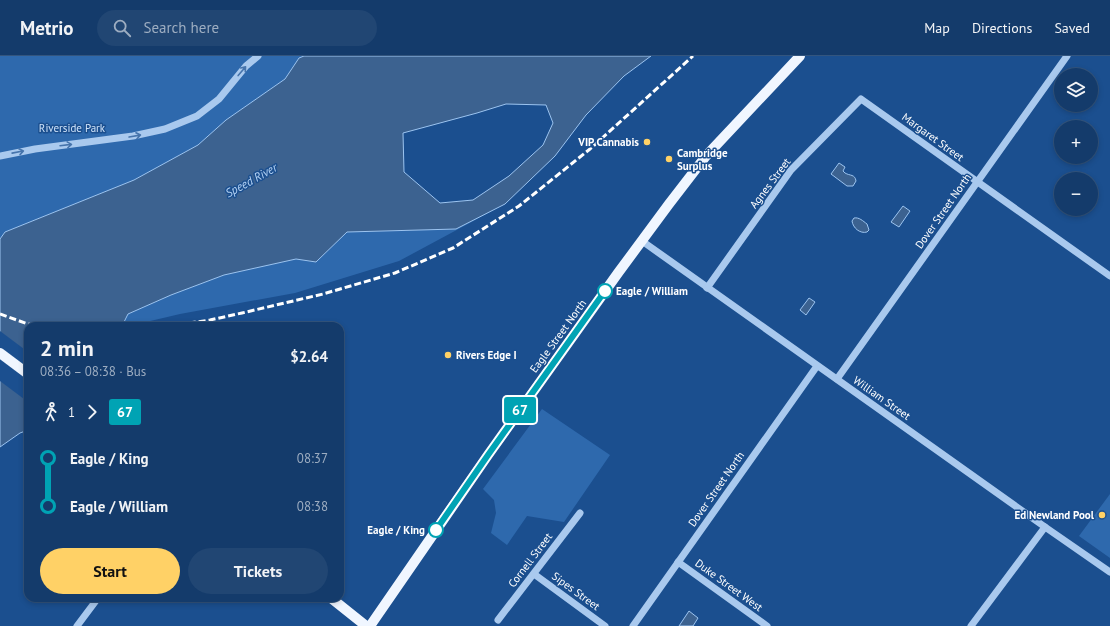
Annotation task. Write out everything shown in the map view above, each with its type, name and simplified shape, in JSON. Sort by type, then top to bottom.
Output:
[{"type":"main road","name":"Eagle Street North","points":[[370,626],[488,455],[669,204],[706,156],[800,56]]},
{"type":"main road","points":[[0,353],[24,371]]},
{"type":"main road","points":[[335,602],[366,626]]},
{"type":"street","points":[[0,156],[35,149],[133,136],[165,129],[197,116],[219,99],[246,66],[258,56]]},
{"type":"street","name":"Dover Street North","points":[[837,380],[1067,56]]},
{"type":"street","name":"Margaret Street","points":[[861,99],[1110,276]]},
{"type":"street","name":"Agnes Street","points":[[707,288],[792,170],[861,99]]},
{"type":"street","name":"William Street","points":[[642,241],[1110,572]]},
{"type":"street","name":"Dover Street North","points":[[633,626],[817,366]]},
{"type":"street","name":"Cornell Street","points":[[498,620],[580,513]]},
{"type":"street","points":[[971,626],[1045,527]]},
{"type":"street","name":"Duke Street West","points":[[678,562],[767,626]]},
{"type":"street","name":"Sipes Street","points":[[534,574],[605,626]]},
{"type":"street","points":[[77,626],[95,602]]},
{"type":"green space","name":"Riverside Park","points":[[0,56],[304,56],[299,58],[285,79],[226,120],[198,145],[134,180],[5,232],[0,239]]},
{"type":"green space","points":[[505,204],[399,261],[295,293],[180,314],[146,322],[124,322],[128,314],[171,295],[224,275],[296,259],[316,262],[347,232],[456,229]]},
{"type":"green space","points":[[542,409],[610,455],[564,522],[527,516],[507,545],[491,533],[496,513],[494,500],[483,489]]},
{"type":"green space","name":"Ed Newland Pool","points":[[1110,494],[1110,558],[1079,536]]},
{"type":"water","name":"Speed River","points":[[304,56],[651,56],[624,76],[586,115],[555,156],[505,204],[456,229],[347,232],[316,262],[296,259],[224,275],[171,295],[128,314],[124,322],[24,322],[24,432],[0,447],[0,239],[5,232],[134,180],[198,145],[226,120],[285,79],[299,58]],"holes":[[[506,104],[546,105],[553,123],[543,145],[509,176],[473,200],[440,203],[404,172],[403,133]]]},
{"type":"water","points":[[839,163],[845,167],[843,171],[845,173],[855,177],[856,181],[853,186],[847,186],[831,174]]},
{"type":"water","points":[[903,206],[910,211],[899,227],[891,222]]},
{"type":"water","points":[[854,218],[867,224],[869,230],[867,232],[862,232],[857,230],[852,221]]},
{"type":"water","points":[[809,298],[815,302],[806,315],[800,310]]},
{"type":"water","points":[[689,611],[698,618],[693,626],[679,626]]},
{"type":"pier","points":[[0,331],[24,349],[24,399],[0,381]]},
{"type":"railway","points":[[196,322],[323,294],[395,273],[453,248],[519,206],[590,149],[693,56]]},
{"type":"railway","points":[[0,314],[24,323]]},
{"type":"bus line","name":"67","points":[[436,530],[605,291]]},
{"type":"place","name":"VIP Cannabis","points":[[647,142]]},
{"type":"place","name":"Cambridge Surplus","points":[[669,159]]},
{"type":"place","name":"Eagle / William","points":[[605,291]]},
{"type":"place","name":"Rivers Edge I","points":[[448,355]]},
{"type":"place","name":"Ed Newland Pool","points":[[1102,515]]},
{"type":"place","name":"Eagle / King","points":[[436,530]]}]
